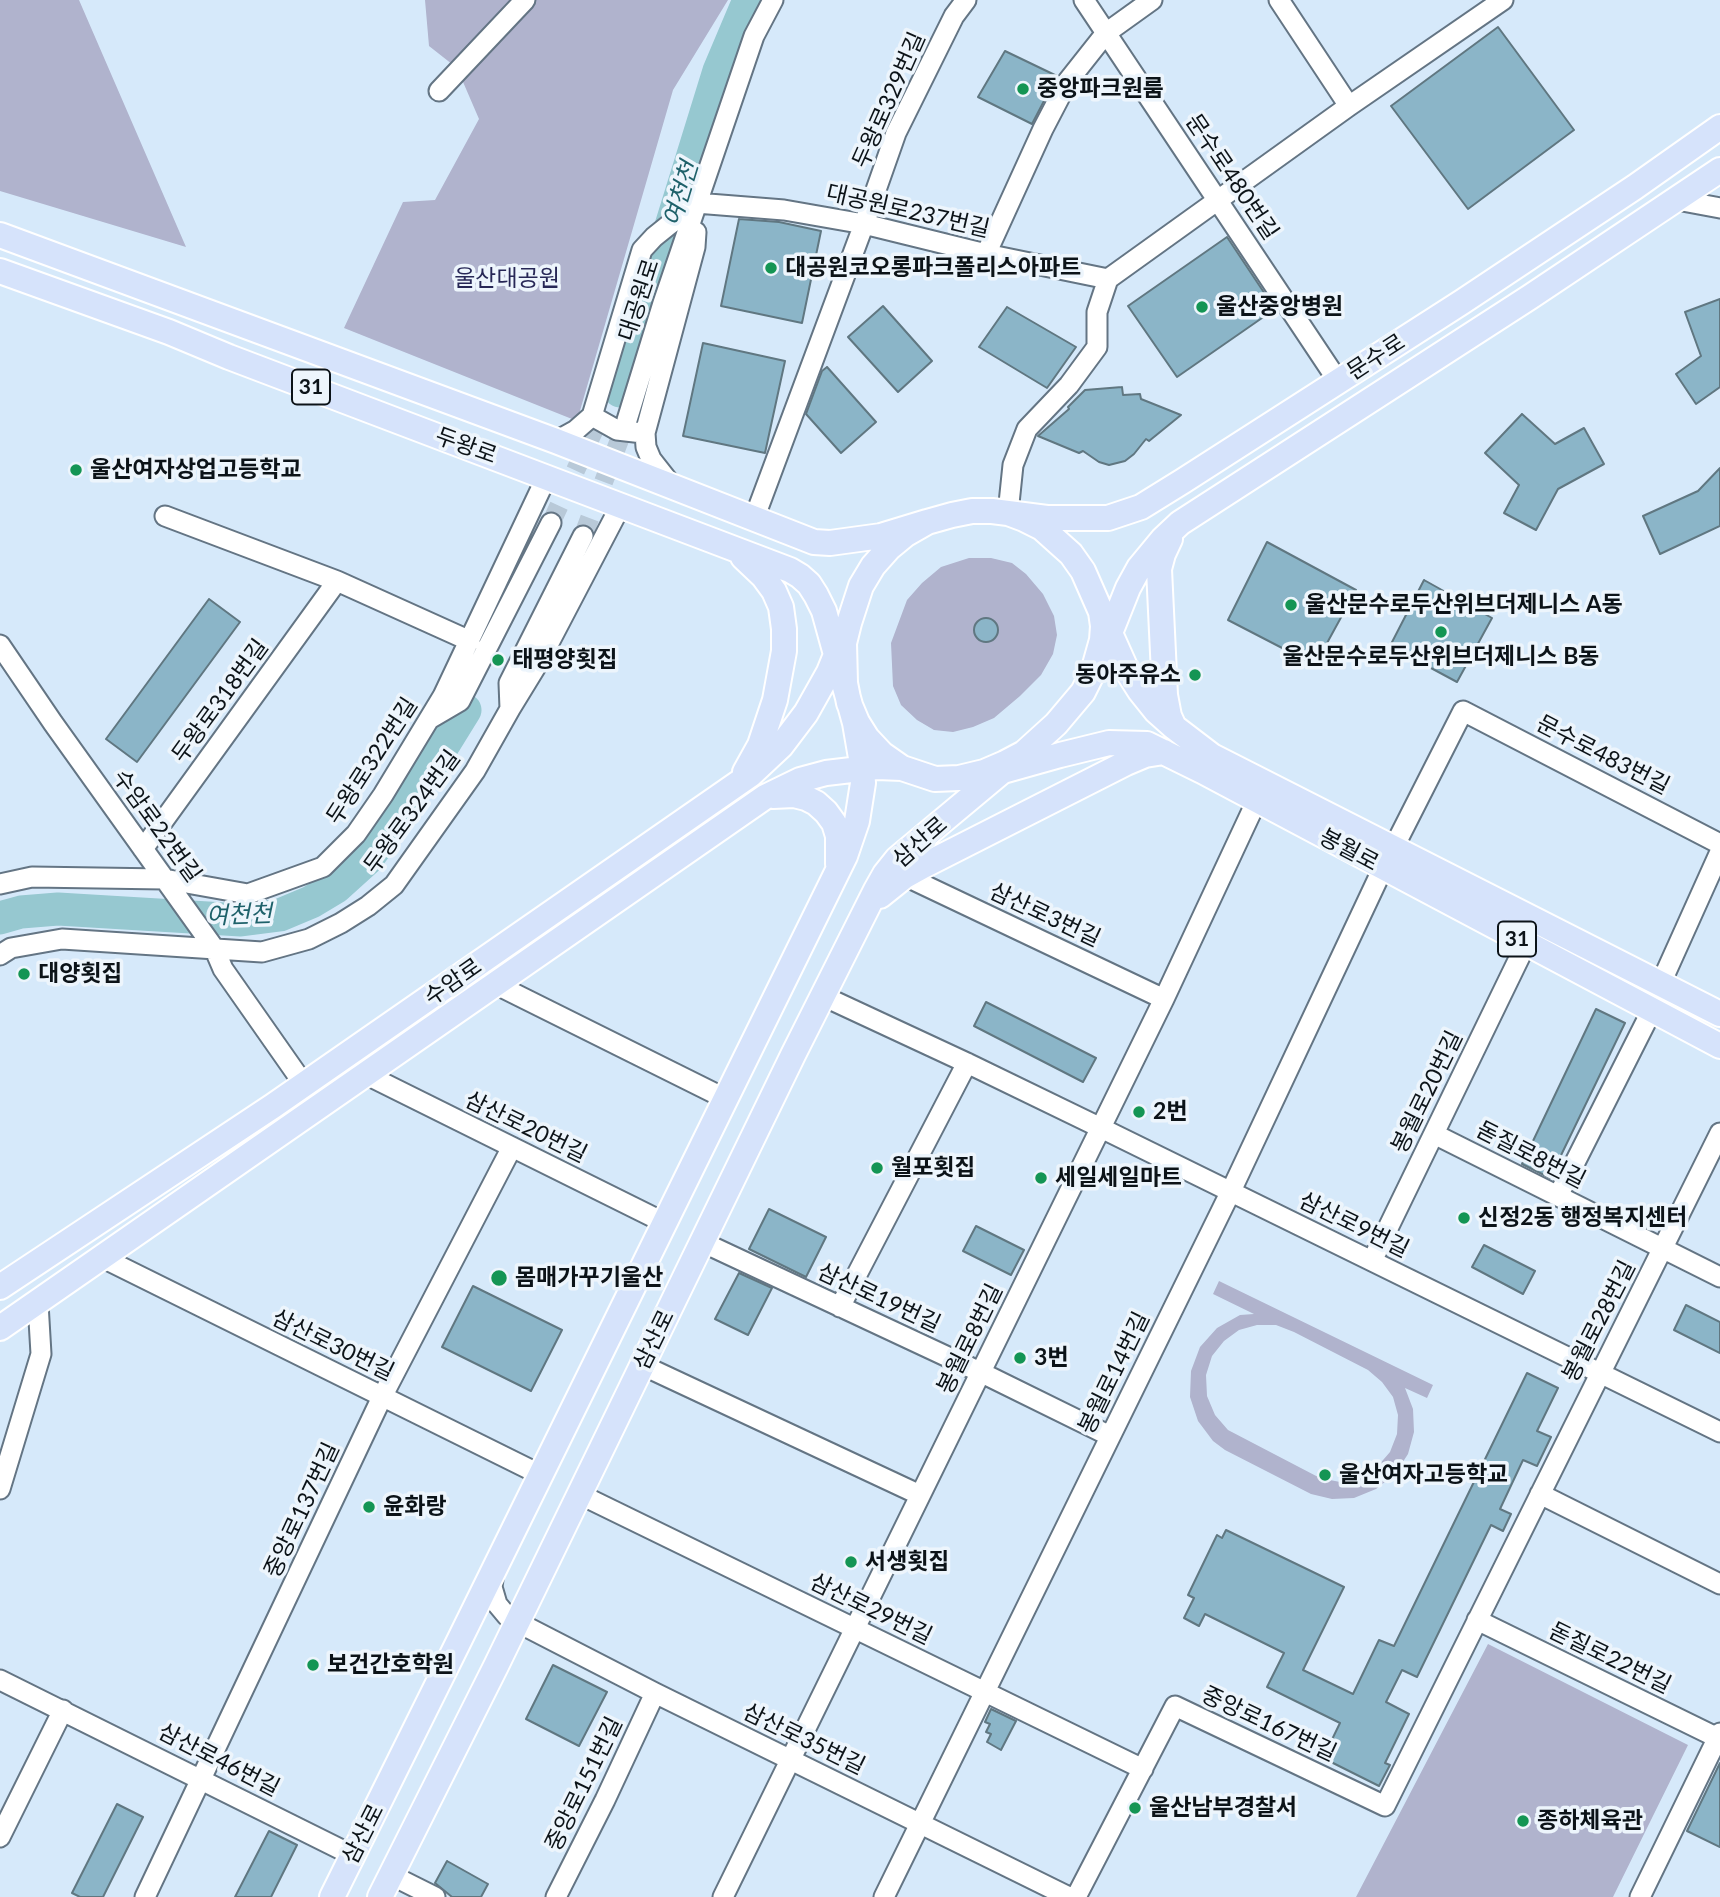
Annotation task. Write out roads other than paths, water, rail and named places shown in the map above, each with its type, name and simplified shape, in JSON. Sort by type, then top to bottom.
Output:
[{"type":"main road","name":"문수로","points":[[0,235],[555,442],[814,542],[830,543],[881,536],[972,511],[1047,518],[1108,517],[1125,513],[1163,494],[1338,382],[1720,127]]},
{"type":"main road","points":[[1680,155],[1702,150],[1720,150]]},
{"type":"main road","name":"문수로","points":[[1105,623],[1139,568],[1156,546],[1180,523],[1530,297],[1720,170]]},
{"type":"main road","name":"두왕로","points":[[0,271],[169,332],[790,570],[800,576],[817,595],[824,611],[849,703]]},
{"type":"main road","name":"봉월로","points":[[1008,513],[1042,528],[1071,554],[1083,571],[1126,669],[1140,691],[1156,711],[1212,756],[1257,800],[1388,857],[1526,944],[1720,1046]]},
{"type":"main road","points":[[927,522],[906,534],[873,566],[861,586],[844,643],[849,703],[857,722],[867,738],[902,768],[935,779],[959,778],[1005,764],[1024,752],[1056,724],[1083,692],[1093,672],[1105,623]]},
{"type":"main road","points":[[1174,727],[1165,695],[1159,569],[1169,540],[1180,523]]},
{"type":"main road","points":[[731,548],[750,562],[774,592],[781,607],[785,629],[781,674],[767,727],[752,760],[732,788]]},
{"type":"main road","name":"수암로","points":[[0,1287],[304,1085],[766,762],[794,731],[818,693],[849,623]]},
{"type":"main road","name":"삼산로","points":[[332,1897],[837,875],[853,838],[861,803],[862,768],[849,703]]},
{"type":"main road","name":"봉월로","points":[[959,778],[1003,771],[1109,743],[1147,744],[1233,777]]},
{"type":"main road","name":"삼산로","points":[[386,1886],[822,996],[885,874],[897,859],[1024,752]]},
{"type":"main road","points":[[866,908],[905,876],[1126,763],[1145,755],[1164,752]]},
{"type":"main road","name":"수암로","points":[[0,1328],[765,797],[800,780],[826,773],[890,766],[902,768]]},
{"type":"main road","points":[[1233,777],[1388,857],[1661,983],[1720,1014]]},
{"type":"main road","points":[[765,797],[794,795],[816,803],[826,812],[834,823],[838,836],[837,875]]},
{"type":"street","points":[[439,91],[525,0]]},
{"type":"street","name":"대공원로","points":[[627,420],[696,203],[754,36],[774,0]]},
{"type":"street","name":"두왕로329번길","points":[[754,519],[896,133],[954,16],[966,0]]},
{"type":"street","name":"문수로480번길","points":[[1084,0],[1338,382]]},
{"type":"street","points":[[986,254],[1068,81],[1106,33],[1152,0]]},
{"type":"street","points":[[1279,0],[1349,106]]},
{"type":"street","points":[[1008,513],[1013,465],[1027,429],[1069,386],[1097,347],[1097,312],[1108,279],[1349,106],[1503,0]]},
{"type":"street","points":[[1677,200],[1720,208]]},
{"type":"street","points":[[555,442],[598,413],[642,250],[696,203]]},
{"type":"street","points":[[673,487],[651,459],[646,447],[645,433],[695,247],[696,203]]},
{"type":"street","name":"대공원로237번길","points":[[696,203],[784,210],[864,224],[986,254],[1108,279]]},
{"type":"street","points":[[598,413],[617,430],[645,433]]},
{"type":"street","name":"두왕로322번길","points":[[0,884],[32,877],[164,879],[248,894],[323,867],[356,834],[443,696],[547,477]]},
{"type":"street","name":"두왕로324번길","points":[[0,955],[11,948],[62,939],[262,952],[309,939],[368,906],[394,885],[475,771],[540,660],[621,505]]},
{"type":"street","points":[[165,516],[337,581],[470,641]]},
{"type":"street","points":[[429,719],[460,701],[551,523]]},
{"type":"street","points":[[510,709],[509,683],[583,536]]},
{"type":"street","name":"두왕로318번길","points":[[143,849],[337,581]]},
{"type":"street","name":"수암로22번길","points":[[0,645],[214,948],[223,969],[319,1106]]},
{"type":"street","name":"문수로483번길","points":[[1463,710],[1720,844]]},
{"type":"street","name":"봉월로14번길","points":[[884,1897],[1231,1191],[1388,857],[1463,710]]},
{"type":"street","name":"봉월로8번길","points":[[723,1897],[1164,999],[1257,800]]},
{"type":"street","points":[[1661,983],[1720,852]]},
{"type":"street","name":"삼산로3번길","points":[[905,876],[1164,999]]},
{"type":"street","name":"봉월로20번길","points":[[1372,1261],[1526,944]]},
{"type":"street","name":"수암로","points":[[495,984],[726,1099]]},
{"type":"street","name":"삼산로9번길","points":[[822,996],[1231,1191],[1720,1432]]},
{"type":"street","points":[[1558,1196],[1652,1010]]},
{"type":"street","points":[[840,1307],[967,1063]]},
{"type":"street","name":"삼산로20번길","points":[[365,1074],[665,1223]]},
{"type":"street","name":"봉월로28번길","points":[[1385,1806],[1720,1133]]},
{"type":"street","name":"돋질로8번길","points":[[1434,1134],[1720,1277]]},
{"type":"street","name":"중앙로137번길","points":[[145,1897],[382,1396],[512,1147]]},
{"type":"street","name":"삼산로19번길","points":[[702,1242],[1110,1436]]},
{"type":"street","name":"삼산로30번길","points":[[103,1258],[541,1475]]},
{"type":"street","points":[[0,1489],[41,1354],[38,1303]]},
{"type":"street","points":[[642,1365],[920,1495]]},
{"type":"street","name":"삼산로29번길","points":[[579,1494],[1143,1769]]},
{"type":"street","points":[[1540,1494],[1720,1584]]},
{"type":"street","points":[[494,1571],[492,1587],[497,1604],[507,1616],[517,1622]]},
{"type":"street","name":"돋질로22번길","points":[[1478,1620],[1719,1737]]},
{"type":"street","name":"삼산로35번길","points":[[517,1622],[1069,1897]]},
{"type":"street","name":"삼산로46번길","points":[[0,1680],[352,1856]]},
{"type":"street","name":"중앙로151번길","points":[[556,1897],[655,1693]]},
{"type":"street","name":"중앙로167번길","points":[[1076,1897],[1175,1706],[1385,1806]]},
{"type":"street","points":[[0,1837],[63,1710]]},
{"type":"street","points":[[1640,1897],[1719,1737]]},
{"type":"street","points":[[386,1886],[435,1897]]},
{"type":"waterway","name":"여천천","points":[[620,391],[719,71],[749,0]]},
{"type":"waterway","name":"여천천","points":[[0,918],[21,912],[58,909],[241,920],[280,915],[311,902],[336,887],[367,859],[402,812],[465,710]]},
{"type":"tunnel","points":[[551,523],[603,411]]},
{"type":"tunnel","points":[[583,536],[627,420]]},
{"type":"place","name":"중앙파크원룸","points":[[1023,89]]},
{"type":"place","name":"대공원코오롱파크폴리스아파트","points":[[771,268]]},
{"type":"place","name":"울산중앙병원","points":[[1202,307]]},
{"type":"place","name":"울산여자상업고등학교","points":[[76,470]]},
{"type":"place","name":"울산문수로두산위브더제니스 A동","points":[[1291,605]]},
{"type":"place","name":"울산문수로두산위브더제니스 B동","points":[[1441,632]]},
{"type":"place","name":"태평양횟집","points":[[498,660]]},
{"type":"place","name":"동아주유소","points":[[1195,675]]},
{"type":"place","name":"대양횟집","points":[[24,974]]},
{"type":"place","name":"2번","points":[[1139,1112]]},
{"type":"place","name":"월포횟집","points":[[877,1168]]},
{"type":"place","name":"세일세일마트","points":[[1041,1178]]},
{"type":"place","name":"신정2동 행정복지센터","points":[[1464,1218]]},
{"type":"place","name":"몸매가꾸기울산","points":[[499,1278]]},
{"type":"place","name":"3번","points":[[1020,1358]]},
{"type":"place","name":"울산여자고등학교","points":[[1325,1475]]},
{"type":"place","name":"윤화랑","points":[[369,1507]]},
{"type":"place","name":"서생횟집","points":[[851,1562]]},
{"type":"place","name":"보건간호학원","points":[[313,1665]]},
{"type":"place","name":"울산남부경찰서","points":[[1135,1808]]},
{"type":"place","name":"종하체육관","points":[[1523,1821]]},
{"type":"park label","name":"울산대공원","points":[[507,279]]}]
